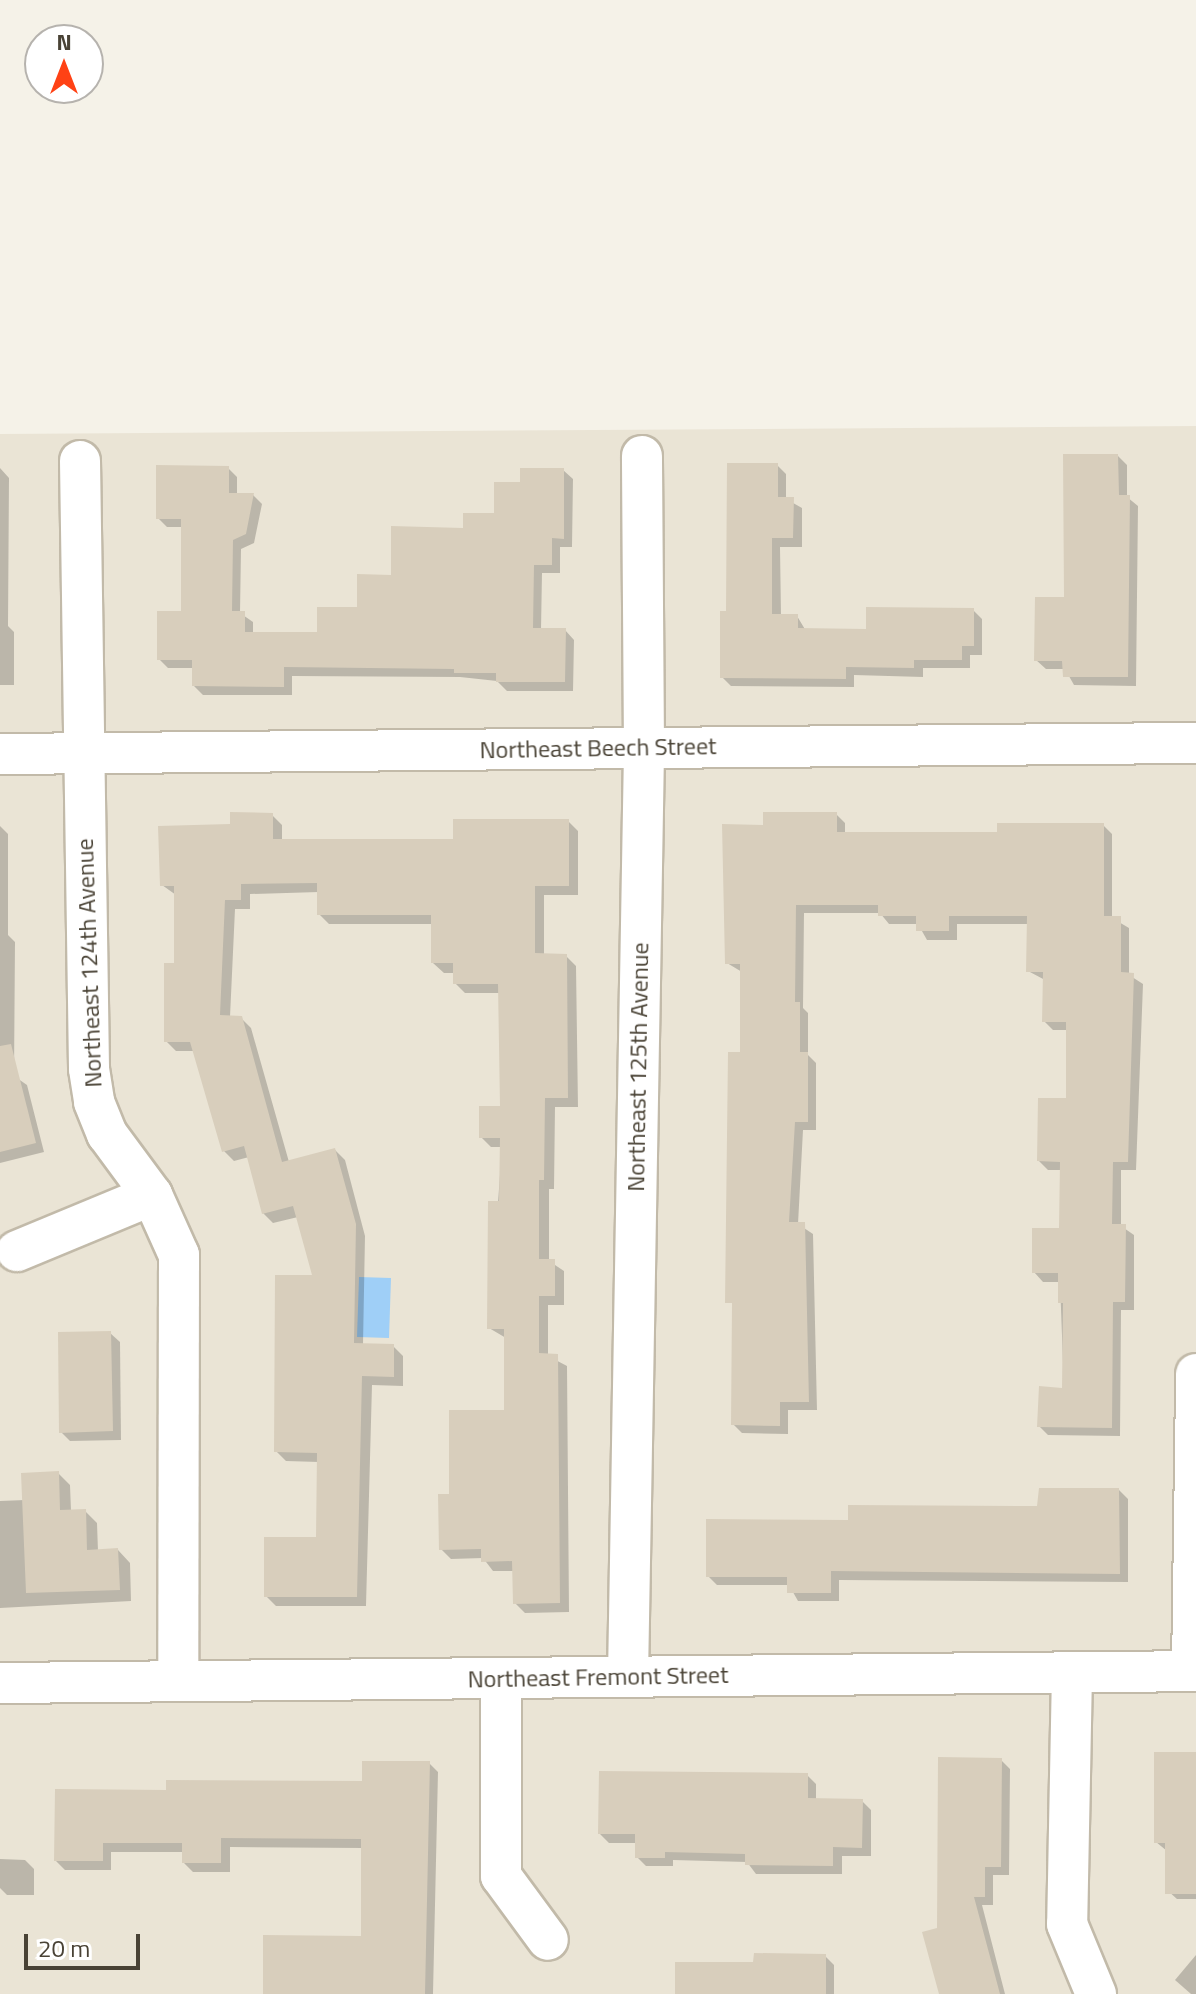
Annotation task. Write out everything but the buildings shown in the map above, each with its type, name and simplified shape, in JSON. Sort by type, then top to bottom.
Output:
[{"type":"street","name":"Northeast 125th Avenue","points":[[628,1677],[644,748],[642,456]]},
{"type":"street","name":"Northeast 124th Avenue","points":[[80,461],[82,753],[94,1102],[107,1134],[152,1195],[179,1255],[182,1291],[178,1681]]},
{"type":"street","name":"Northeast Beech Street","points":[[0,754],[1196,743]]},
{"type":"street","points":[[17,1251],[152,1195]]},
{"type":"street","points":[[1194,1671],[1196,1374]]},
{"type":"street","name":"Northeast Fremont Street","points":[[0,1683],[1194,1671]]},
{"type":"street","points":[[1072,1672],[1067,1924],[1096,1994]]},
{"type":"street","points":[[501,1678],[501,1876],[548,1940]]},
{"type":"shaded area","points":[[1196,426],[1196,1994],[0,1994],[0,434]]},
{"type":"water","points":[[359,1277],[391,1278],[389,1338],[357,1337]]}]
